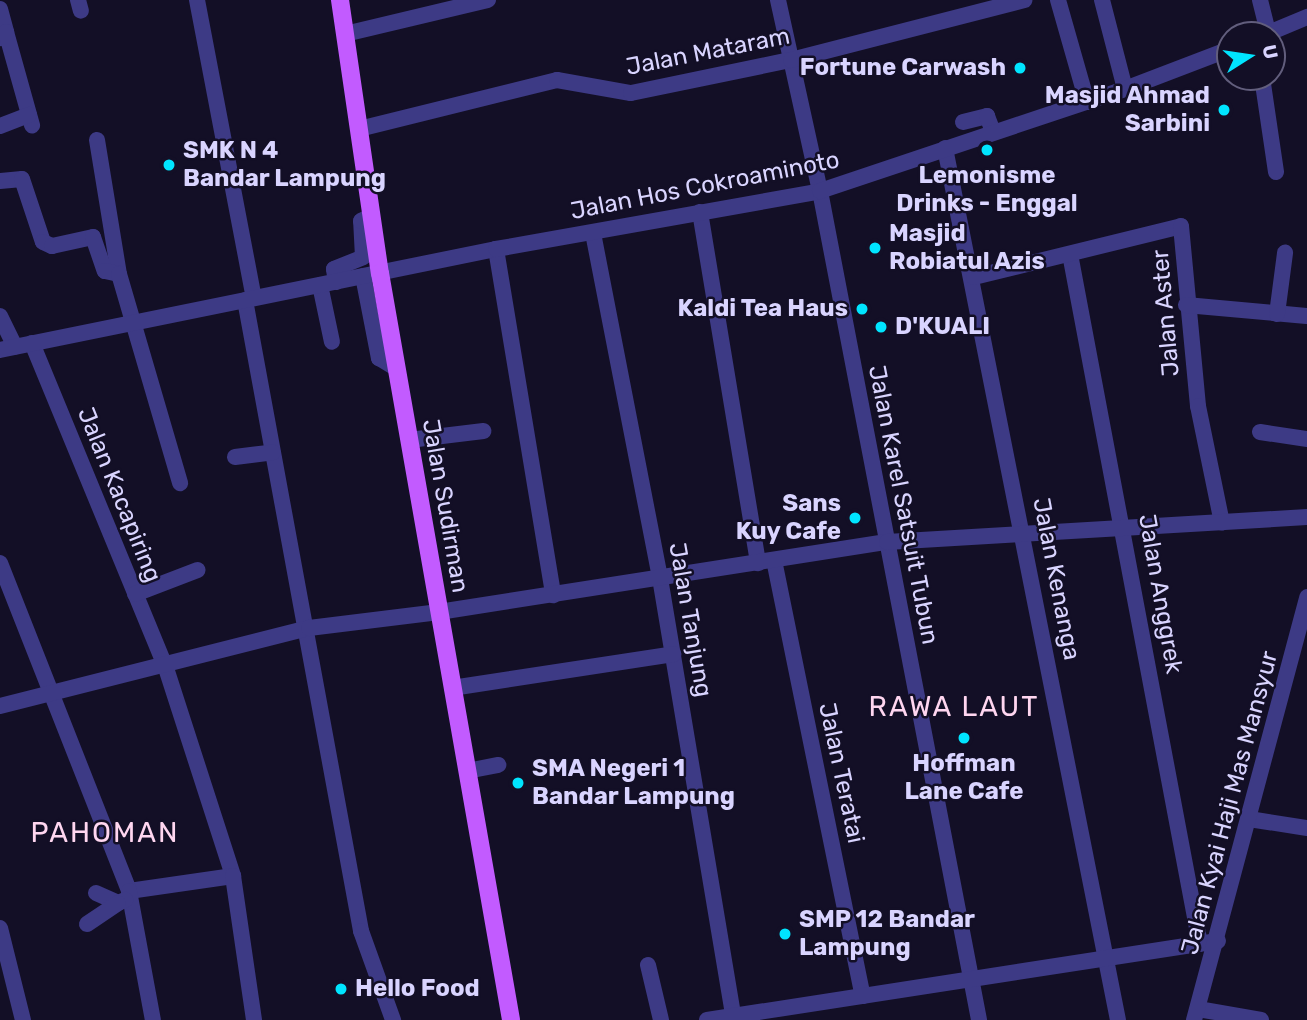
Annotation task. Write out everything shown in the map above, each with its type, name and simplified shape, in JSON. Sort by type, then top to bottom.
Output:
[{"type":"main road","name":"Jalan Sudirman","points":[[340,0],[371,216],[371,275],[397,369],[511,1020]]},
{"type":"street","points":[[197,0],[250,299],[273,452],[309,628],[361,931],[393,1020]]},
{"type":"street","points":[[345,34],[488,0]]},
{"type":"street","name":"Jalan Karel Satsuit Tubun","points":[[778,0],[820,191],[979,1020]]},
{"type":"street","name":"Jalan Mataram","points":[[359,129],[557,80],[631,93],[791,60],[1024,0]]},
{"type":"street","points":[[1058,0],[1087,102]]},
{"type":"street","points":[[1102,0],[1125,89]]},
{"type":"street","points":[[1260,0],[1264,21]]},
{"type":"street","points":[[0,9],[3,35],[31,120],[0,125]]},
{"type":"street","points":[[1286,26],[1307,17]]},
{"type":"street","name":"Jalan Hos Cokroaminoto","points":[[7,348],[496,249],[820,191],[1125,89],[1216,54]]},
{"type":"street","points":[[1264,91],[1276,172]]},
{"type":"street","points":[[963,122],[987,116],[993,132]]},
{"type":"street","points":[[97,140],[119,274],[180,483]]},
{"type":"street","name":"Jalan Kenanga","points":[[945,148],[974,277],[1025,533],[1118,1020]]},
{"type":"street","points":[[0,181],[22,179],[43,242],[52,246],[93,237],[104,271],[119,274]]},
{"type":"street","name":"Jalan Teratai","points":[[700,212],[766,561],[863,996]]},
{"type":"street","points":[[332,342],[328,284],[334,269],[363,257],[361,221],[371,216]]},
{"type":"street","name":"Jalan Aster","points":[[974,277],[1178,225],[1198,406],[1222,523]]},
{"type":"street","name":"Jalan Tanjung","points":[[593,233],[660,578],[733,1016]]},
{"type":"street","points":[[496,249],[553,595]]},
{"type":"street","points":[[1277,314],[1285,253]]},
{"type":"street","name":"Jalan Anggrek","points":[[1069,254],[1125,528],[1200,944]]},
{"type":"street","points":[[1186,305],[1307,316]]},
{"type":"street","points":[[0,316],[7,348]]},
{"type":"street","name":"Jalan Kacapiring","points":[[32,343],[165,665],[233,876],[254,1020]]},
{"type":"street","points":[[409,440],[483,431]]},
{"type":"street","points":[[1259,432],[1307,439]]},
{"type":"street","points":[[235,457],[273,452]]},
{"type":"street","points":[[0,706],[309,628],[439,612],[887,542],[1307,517]]},
{"type":"street","points":[[0,564],[53,693],[126,897],[153,1020]]},
{"type":"street","points":[[135,594],[198,570]]},
{"type":"street","name":"Jalan Kyai Haji Mas Mansyur","points":[[1196,1015],[1218,941],[1307,597]]},
{"type":"street","points":[[452,688],[673,654]]},
{"type":"street","points":[[467,771],[498,765]]},
{"type":"street","points":[[1249,819],[1307,828]]},
{"type":"street","points":[[96,893],[126,897],[233,876]]},
{"type":"street","points":[[87,924],[126,897]]},
{"type":"street","points":[[0,928],[23,1020]]},
{"type":"street","points":[[707,1020],[1218,941]]},
{"type":"street","points":[[648,965],[661,1020]]},
{"type":"street","points":[[1196,1015],[1261,1020]]},
{"type":"place","name":"Fortune Carwash","points":[[1020,68]]},
{"type":"place","name":"Masjid Ahmad Sarbini","points":[[1224,110]]},
{"type":"place","name":"Lemonisme Drinks - Enggal","points":[[987,150]]},
{"type":"place","name":"SMK N 4 Bandar Lampung","points":[[169,165]]},
{"type":"place","name":"Masjid Robiatul Azis","points":[[875,248]]},
{"type":"place","name":"Kaldi Tea Haus","points":[[862,309]]},
{"type":"place","name":"D'KUALI","points":[[881,327]]},
{"type":"place","name":"Sans Kuy Cafe","points":[[855,518]]},
{"type":"place","name":"Hoffman Lane Cafe","points":[[964,738]]},
{"type":"place","name":"SMA Negeri 1 Bandar Lampung","points":[[518,783]]},
{"type":"place","name":"SMP 12 Bandar Lampung","points":[[785,934]]},
{"type":"place","name":"Hello Food","points":[[341,989]]},
{"type":"district","name":"RAWA LAUT","points":[[954,707]]},
{"type":"district","name":"PAHOMAN","points":[[105,833]]}]
